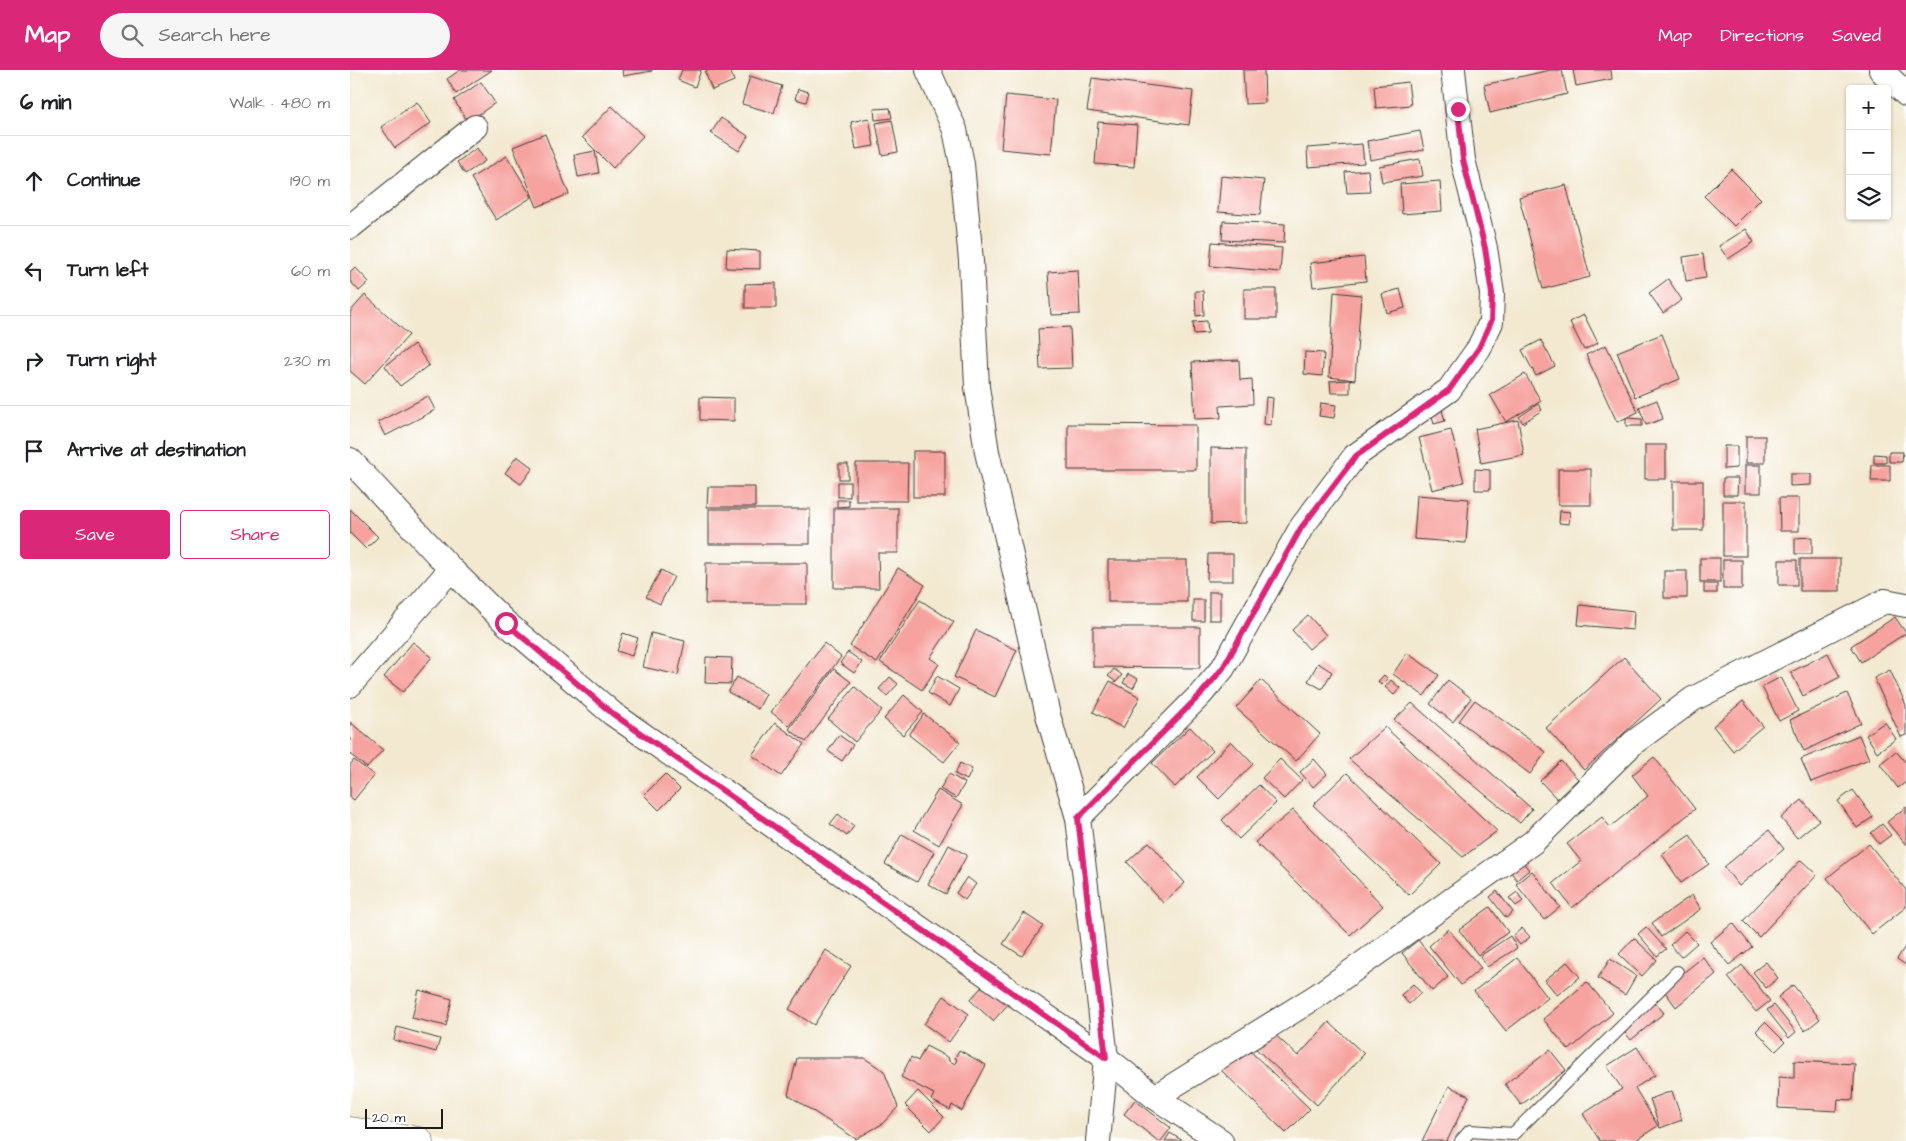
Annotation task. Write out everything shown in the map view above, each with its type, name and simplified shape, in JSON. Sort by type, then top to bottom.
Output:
[{"type":"main road","points":[[350,1131],[419,1141]]},
{"type":"street","points":[[928,70],[955,130],[962,164],[971,261],[977,387],[987,452],[1048,715],[1078,818],[1106,1058],[1098,1141]]},
{"type":"street","points":[[1078,818],[1201,694],[1223,668],[1301,528],[1356,456],[1449,390],[1479,348],[1491,322],[1492,294],[1485,248],[1463,160],[1453,70]]},
{"type":"street","points":[[1881,70],[1906,94]]},
{"type":"street","points":[[350,227],[475,126]]},
{"type":"street","points":[[350,460],[451,569],[506,623],[613,714],[1106,1058],[1155,1097],[1221,1141]]},
{"type":"street","points":[[350,685],[451,569]]},
{"type":"street","points":[[1155,1097],[1318,996],[1532,842],[1633,743],[1693,699],[1885,601],[1906,605]]},
{"type":"lane","points":[[1461,1141],[1470,1131],[1513,1134],[1677,972]]},
{"type":"building","points":[[460,70],[492,70],[456,94],[447,79]]},
{"type":"building","points":[[622,70],[652,70],[652,71],[623,76]]},
{"type":"building","points":[[682,70],[701,70],[695,87],[678,80]]},
{"type":"building","points":[[709,70],[730,70],[734,81],[712,90],[705,72]]},
{"type":"building","points":[[1243,70],[1264,70],[1265,103],[1245,104]]},
{"type":"building","points":[[1550,70],[1562,70],[1567,94],[1490,113],[1484,85]]},
{"type":"building","points":[[1573,70],[1611,70],[1612,79],[1576,86]]},
{"type":"building","points":[[750,76],[782,86],[774,113],[742,104]]},
{"type":"building","points":[[1092,78],[1193,91],[1189,125],[1087,111]]},
{"type":"building","points":[[481,82],[495,103],[468,122],[454,100]]},
{"type":"building","points":[[1408,82],[1411,105],[1376,108],[1374,86]]},
{"type":"building","points":[[798,89],[809,92],[806,102],[795,99]]},
{"type":"building","points":[[1006,95],[1056,100],[1051,154],[1001,149]]},
{"type":"building","points":[[417,102],[431,123],[395,148],[381,127]]},
{"type":"building","points":[[612,106],[643,136],[613,168],[582,137]]},
{"type":"building","points":[[890,108],[892,118],[875,120],[874,109]]},
{"type":"building","points":[[721,118],[748,136],[739,151],[711,133]]},
{"type":"building","points":[[869,118],[874,146],[856,149],[851,122]]},
{"type":"building","points":[[892,120],[898,152],[882,155],[876,123]]},
{"type":"building","points":[[1098,122],[1137,125],[1134,167],[1095,164]]},
{"type":"building","points":[[1420,131],[1424,150],[1370,160],[1367,141]]},
{"type":"building","points":[[545,134],[569,194],[537,207],[513,147]]},
{"type":"building","points":[[1362,144],[1364,163],[1308,167],[1307,148]]},
{"type":"building","points":[[477,148],[485,161],[465,174],[457,162]]},
{"type":"building","points":[[595,151],[599,173],[578,177],[574,155]]},
{"type":"building","points":[[507,156],[532,197],[496,220],[471,178]]},
{"type":"building","points":[[1420,159],[1423,176],[1382,182],[1379,166]]},
{"type":"building","points":[[1731,169],[1761,199],[1734,226],[1704,196]]},
{"type":"building","points":[[1368,170],[1370,192],[1347,193],[1345,172]]},
{"type":"building","points":[[1221,176],[1264,180],[1260,215],[1218,212]]},
{"type":"building","points":[[1440,181],[1442,211],[1402,214],[1400,184]]},
{"type":"building","points":[[1566,185],[1590,277],[1543,289],[1519,197]]},
{"type":"building","points":[[1223,221],[1285,224],[1284,243],[1222,240]]},
{"type":"building","points":[[1746,229],[1754,242],[1728,259],[1719,246]]},
{"type":"building","points":[[1212,242],[1282,248],[1280,272],[1210,266]]},
{"type":"building","points":[[727,249],[760,251],[760,269],[726,268]]},
{"type":"building","points":[[1703,254],[1706,278],[1686,281],[1683,257]]},
{"type":"building","points":[[1364,257],[1366,281],[1313,287],[1310,263]]},
{"type":"building","points":[[355,267],[369,282],[359,291],[350,281],[350,272]]},
{"type":"building","points":[[1078,270],[1080,314],[1051,315],[1048,272]]},
{"type":"building","points":[[1668,279],[1682,300],[1663,313],[1649,293]]},
{"type":"building","points":[[776,283],[776,308],[745,308],[745,284]]},
{"type":"building","points":[[1244,289],[1276,289],[1276,319],[1244,319]]},
{"type":"building","points":[[1400,289],[1405,308],[1387,313],[1382,294]]},
{"type":"building","points":[[1195,291],[1203,291],[1204,315],[1196,316]]},
{"type":"building","points":[[1334,292],[1361,295],[1355,380],[1329,377]]},
{"type":"building","points":[[365,295],[409,335],[365,384],[350,371],[350,312]]},
{"type":"building","points":[[1584,315],[1598,343],[1584,350],[1570,322]]},
{"type":"building","points":[[1207,321],[1208,333],[1194,334],[1193,322]]},
{"type":"building","points":[[1070,327],[1072,368],[1040,369],[1038,329]]},
{"type":"building","points":[[1662,334],[1680,379],[1635,397],[1617,352]]},
{"type":"building","points":[[1541,340],[1555,366],[1536,376],[1522,350]]},
{"type":"building","points":[[414,344],[429,365],[400,386],[385,366]]},
{"type":"building","points":[[1606,345],[1638,412],[1617,422],[1586,355]]},
{"type":"building","points":[[1305,352],[1324,353],[1322,376],[1304,374]]},
{"type":"building","points":[[1239,360],[1240,380],[1252,379],[1253,404],[1220,406],[1221,418],[1195,419],[1192,362]]},
{"type":"building","points":[[1525,374],[1541,401],[1506,422],[1490,395]]},
{"type":"building","points":[[1350,380],[1350,393],[1331,393],[1330,381]]},
{"type":"building","points":[[428,396],[435,410],[385,436],[378,422]]},
{"type":"building","points":[[700,397],[734,398],[734,421],[700,420]]},
{"type":"building","points":[[1266,397],[1273,398],[1271,425],[1264,424]]},
{"type":"building","points":[[1657,400],[1663,419],[1646,425],[1639,407]]},
{"type":"building","points":[[1321,403],[1336,405],[1334,418],[1319,416]]},
{"type":"building","points":[[1538,404],[1542,410],[1523,423],[1519,417]]},
{"type":"building","points":[[1442,410],[1445,421],[1434,424],[1431,413]]},
{"type":"building","points":[[1626,418],[1642,419],[1642,426],[1626,426]]},
{"type":"building","points":[[1518,420],[1524,455],[1481,463],[1475,429]]},
{"type":"building","points":[[1068,424],[1196,425],[1196,470],[1068,470]]},
{"type":"building","points":[[1451,430],[1464,482],[1432,490],[1419,438]]},
{"type":"building","points":[[1746,436],[1765,436],[1765,463],[1746,463]]},
{"type":"building","points":[[1645,445],[1666,445],[1666,479],[1645,479]]},
{"type":"building","points":[[1724,446],[1737,446],[1737,468],[1724,469]]},
{"type":"building","points":[[1211,448],[1246,449],[1246,523],[1211,524]]},
{"type":"building","points":[[913,451],[945,451],[945,497],[913,497]]},
{"type":"building","points":[[1889,452],[1903,452],[1902,462],[1889,462]]},
{"type":"building","points":[[1874,454],[1886,455],[1886,463],[1874,463]]},
{"type":"building","points":[[517,456],[533,468],[521,484],[505,473]]},
{"type":"building","points":[[856,463],[908,463],[907,501],[856,501]]},
{"type":"building","points":[[839,464],[848,464],[848,479],[839,479]]},
{"type":"building","points":[[1745,465],[1761,465],[1761,493],[1745,493]]},
{"type":"building","points":[[1872,465],[1890,465],[1890,481],[1871,481]]},
{"type":"building","points":[[1475,469],[1490,470],[1490,490],[1475,490]]},
{"type":"building","points":[[1558,469],[1591,469],[1591,505],[1558,505]]},
{"type":"building","points":[[1790,474],[1811,474],[1811,485],[1790,486]]},
{"type":"building","points":[[1723,478],[1738,478],[1737,495],[1723,495]]},
{"type":"building","points":[[1673,481],[1703,481],[1703,530],[1673,530]]},
{"type":"building","points":[[838,482],[850,482],[850,497],[838,497]]},
{"type":"building","points":[[708,487],[755,487],[755,507],[707,507]]},
{"type":"building","points":[[1417,495],[1469,499],[1466,543],[1414,539]]},
{"type":"building","points":[[1779,498],[1799,498],[1799,531],[1780,531]]},
{"type":"building","points":[[837,500],[849,500],[849,506],[837,507]]},
{"type":"building","points":[[1723,501],[1746,501],[1746,556],[1723,556]]},
{"type":"building","points":[[834,508],[898,508],[898,553],[878,553],[879,588],[834,588]]},
{"type":"building","points":[[350,509],[378,537],[366,549],[350,533]]},
{"type":"building","points":[[709,509],[810,509],[810,544],[709,544]]},
{"type":"building","points":[[1560,511],[1570,512],[1569,524],[1559,523]]},
{"type":"building","points":[[1812,537],[1812,554],[1795,554],[1795,538]]},
{"type":"building","points":[[1208,554],[1233,554],[1233,581],[1207,581]]},
{"type":"building","points":[[1700,558],[1720,558],[1720,582],[1700,582]]},
{"type":"building","points":[[1800,559],[1840,559],[1840,591],[1800,591]]},
{"type":"building","points":[[1108,560],[1187,560],[1187,602],[1108,602]]},
{"type":"building","points":[[1723,560],[1742,560],[1742,589],[1723,589]]},
{"type":"building","points":[[1779,560],[1797,560],[1797,585],[1779,585]]},
{"type":"building","points":[[706,563],[807,563],[807,604],[705,604]]},
{"type":"building","points":[[898,568],[925,585],[877,663],[850,646]]},
{"type":"building","points":[[661,570],[674,577],[660,604],[646,597]]},
{"type":"building","points":[[1664,571],[1687,571],[1687,598],[1664,598]]},
{"type":"building","points":[[1704,584],[1717,584],[1717,593],[1704,593]]},
{"type":"building","points":[[1209,592],[1220,592],[1220,620],[1209,620]]},
{"type":"building","points":[[920,600],[954,622],[930,658],[939,664],[922,690],[880,662]]},
{"type":"building","points":[[1193,600],[1204,600],[1204,621],[1193,621]]},
{"type":"building","points":[[1580,605],[1634,611],[1633,630],[1578,625]]},
{"type":"building","points":[[1308,615],[1326,635],[1309,649],[1292,630]]},
{"type":"building","points":[[1895,617],[1906,633],[1861,662],[1851,646]]},
{"type":"building","points":[[1093,627],[1200,627],[1200,668],[1093,667]]},
{"type":"building","points":[[976,630],[1017,650],[995,697],[954,677]]},
{"type":"building","points":[[623,633],[638,638],[632,656],[617,651]]},
{"type":"building","points":[[651,633],[685,641],[678,675],[643,667]]},
{"type":"building","points":[[413,642],[432,657],[403,692],[384,677]]},
{"type":"building","points":[[824,643],[841,657],[789,726],[771,712]]},
{"type":"building","points":[[848,652],[862,662],[854,673],[840,663]]},
{"type":"building","points":[[1407,653],[1439,675],[1424,696],[1393,674]]},
{"type":"building","points":[[1828,653],[1840,677],[1803,696],[1791,672]]},
{"type":"building","points":[[706,657],[732,658],[731,684],[705,683]]},
{"type":"building","points":[[1624,657],[1661,699],[1584,770],[1546,728]]},
{"type":"building","points":[[1318,663],[1332,672],[1322,689],[1308,681]]},
{"type":"building","points":[[834,669],[851,682],[806,742],[789,729]]},
{"type":"building","points":[[1114,669],[1122,675],[1116,682],[1108,676]]},
{"type":"building","points":[[1890,670],[1906,705],[1906,735],[1901,737],[1874,678]]},
{"type":"building","points":[[1128,674],[1138,679],[1133,688],[1123,683]]},
{"type":"building","points":[[1384,675],[1388,679],[1381,685],[1378,681]]},
{"type":"building","points":[[937,676],[959,689],[950,706],[928,693]]},
{"type":"building","points":[[737,677],[766,694],[758,709],[728,692]]},
{"type":"building","points":[[890,677],[898,684],[887,696],[879,689]]},
{"type":"building","points":[[1781,677],[1798,711],[1779,721],[1762,687]]},
{"type":"building","points":[[1261,680],[1320,734],[1296,761],[1236,708]]},
{"type":"building","points":[[1391,680],[1400,688],[1394,695],[1385,687]]},
{"type":"building","points":[[1448,680],[1471,698],[1453,722],[1430,704]]},
{"type":"building","points":[[1110,681],[1140,697],[1123,728],[1093,712]]},
{"type":"building","points":[[855,687],[882,710],[855,742],[828,719]]},
{"type":"building","points":[[1847,693],[1861,723],[1804,751],[1790,720]]},
{"type":"building","points":[[904,695],[923,712],[903,735],[884,719]]},
{"type":"building","points":[[1475,700],[1546,752],[1530,774],[1459,721]]},
{"type":"building","points":[[1743,701],[1763,726],[1733,751],[1713,726]]},
{"type":"building","points":[[1412,703],[1532,809],[1520,823],[1394,720]]},
{"type":"building","points":[[924,714],[960,742],[944,762],[909,735]]},
{"type":"building","points":[[350,722],[383,750],[367,768],[350,754]]},
{"type":"building","points":[[1885,722],[1896,739],[1877,752],[1866,735]]},
{"type":"building","points":[[775,723],[804,744],[781,776],[752,755]]},
{"type":"building","points":[[1190,727],[1213,751],[1175,787],[1152,763]]},
{"type":"building","points":[[1385,727],[1497,831],[1463,857],[1349,759]]},
{"type":"building","points":[[839,735],[853,745],[842,761],[828,751]]},
{"type":"building","points":[[1859,735],[1869,759],[1811,782],[1801,759]]},
{"type":"building","points":[[1231,741],[1253,764],[1219,799],[1197,777]]},
{"type":"building","points":[[1896,751],[1906,763],[1906,782],[1898,788],[1880,764]]},
{"type":"building","points":[[1654,757],[1695,809],[1572,908],[1553,883],[1581,861],[1567,844],[1602,817],[1610,827],[1648,796],[1632,775]]},
{"type":"building","points":[[1280,759],[1302,780],[1284,799],[1262,778]]},
{"type":"building","points":[[1314,759],[1327,774],[1313,787],[1300,772]]},
{"type":"building","points":[[354,760],[374,775],[354,800],[350,797],[350,765]]},
{"type":"building","points":[[1561,761],[1578,779],[1557,799],[1540,781]]},
{"type":"building","points":[[960,763],[972,769],[967,780],[955,774]]},
{"type":"building","points":[[1347,773],[1441,864],[1409,895],[1313,805]]},
{"type":"building","points":[[665,774],[680,789],[659,810],[644,795]]},
{"type":"building","points":[[949,774],[965,783],[956,798],[940,789]]},
{"type":"building","points":[[1259,785],[1276,803],[1239,839],[1222,820]]},
{"type":"building","points":[[938,790],[963,805],[939,845],[914,830]]},
{"type":"building","points":[[1853,790],[1873,817],[1857,828],[1838,801]]},
{"type":"building","points":[[1802,800],[1819,820],[1797,838],[1781,818]]},
{"type":"building","points":[[1906,807],[1906,845],[1887,822]]},
{"type":"building","points":[[1293,810],[1383,906],[1350,935],[1255,842]]},
{"type":"building","points":[[838,814],[854,826],[847,836],[830,824]]},
{"type":"building","points":[[1882,824],[1891,835],[1879,844],[1871,833]]},
{"type":"building","points":[[1769,830],[1784,849],[1739,886],[1724,867]]},
{"type":"building","points":[[902,834],[934,852],[917,882],[885,864]]},
{"type":"building","points":[[1690,835],[1709,864],[1681,883],[1662,854]]},
{"type":"building","points":[[1149,842],[1185,883],[1163,903],[1127,862]]},
{"type":"building","points":[[1869,844],[1906,890],[1906,907],[1872,934],[1827,878]]},
{"type":"building","points":[[949,845],[967,855],[946,894],[928,884]]},
{"type":"building","points":[[1519,857],[1529,870],[1517,880],[1507,867]]},
{"type":"building","points":[[1801,860],[1817,875],[1759,937],[1743,921]]},
{"type":"building","points":[[1532,871],[1560,907],[1544,920],[1516,884]]},
{"type":"building","points":[[967,877],[976,884],[965,900],[956,893]]},
{"type":"building","points":[[1497,891],[1513,912],[1506,918],[1490,897]]},
{"type":"building","points":[[1517,892],[1523,901],[1516,906],[1509,898]]},
{"type":"building","points":[[1692,895],[1701,909],[1661,937],[1652,923]]},
{"type":"building","points":[[1490,907],[1508,932],[1478,955],[1459,930]]},
{"type":"building","points":[[1024,913],[1043,926],[1022,956],[1003,944]]},
{"type":"building","points":[[1733,923],[1752,947],[1729,965],[1710,942]]},
{"type":"building","points":[[1646,927],[1666,949],[1657,956],[1638,934]]},
{"type":"building","points":[[1522,928],[1530,937],[1520,945],[1513,936]]},
{"type":"building","points":[[1448,929],[1481,968],[1461,985],[1429,946]]},
{"type":"building","points":[[1685,931],[1697,943],[1681,957],[1670,945]]},
{"type":"building","points":[[1510,936],[1517,948],[1487,967],[1480,956]]},
{"type":"building","points":[[1634,938],[1657,960],[1642,976],[1619,954]]},
{"type":"building","points":[[1418,940],[1448,977],[1432,991],[1402,953]]},
{"type":"building","points":[[1906,945],[1906,965],[1897,959]]},
{"type":"building","points":[[826,950],[851,966],[814,1025],[789,1009]]},
{"type":"building","points":[[1703,957],[1716,974],[1676,1007],[1663,989]]},
{"type":"building","points":[[1517,958],[1548,998],[1506,1031],[1474,991]]},
{"type":"building","points":[[1610,959],[1636,976],[1625,995],[1598,978]]},
{"type":"building","points":[[1567,962],[1580,977],[1557,995],[1545,980]]},
{"type":"building","points":[[1766,962],[1778,978],[1766,988],[1753,972]]},
{"type":"building","points":[[1742,965],[1770,1001],[1756,1012],[1728,977]]},
{"type":"building","points":[[987,981],[1010,1002],[993,1021],[970,1000]]},
{"type":"building","points":[[1587,982],[1613,1013],[1569,1050],[1543,1019]]},
{"type":"building","points":[[1413,984],[1421,993],[1409,1004],[1401,995]]},
{"type":"building","points":[[1793,985],[1820,1019],[1805,1031],[1778,997]]},
{"type":"building","points":[[419,990],[452,999],[446,1026],[412,1018]]},
{"type":"building","points":[[944,996],[969,1014],[949,1042],[924,1024]]},
{"type":"building","points":[[1654,1001],[1664,1013],[1631,1040],[1621,1028]]},
{"type":"building","points":[[1774,1005],[1796,1032],[1789,1038],[1767,1010]]},
{"type":"building","points":[[1329,1022],[1364,1054],[1317,1105],[1254,1047],[1270,1030],[1298,1056]]},
{"type":"building","points":[[1765,1022],[1785,1042],[1776,1051],[1756,1031]]},
{"type":"building","points":[[397,1027],[440,1039],[436,1052],[394,1040]]},
{"type":"building","points":[[1244,1045],[1310,1109],[1286,1133],[1221,1070]]},
{"type":"building","points":[[926,1046],[949,1058],[948,1060],[955,1064],[957,1059],[955,1058],[959,1050],[986,1065],[962,1111],[952,1105],[950,1110],[931,1100],[934,1094],[901,1077],[911,1057],[918,1061]]},
{"type":"building","points":[[1637,1047],[1655,1075],[1635,1088],[1658,1126],[1634,1141],[1600,1141],[1583,1114],[1622,1089],[1607,1066]]},
{"type":"building","points":[[1550,1050],[1566,1070],[1521,1105],[1505,1084]]},
{"type":"building","points":[[797,1058],[864,1058],[884,1071],[898,1107],[882,1124],[856,1139],[788,1095]]},
{"type":"building","points":[[1794,1061],[1855,1064],[1853,1100],[1838,1099],[1837,1111],[1778,1108],[1779,1077],[1794,1078]]},
{"type":"building","points":[[1449,1086],[1469,1096],[1447,1141],[1422,1141]]},
{"type":"building","points":[[918,1091],[944,1117],[931,1131],[905,1105]]},
{"type":"building","points":[[1672,1091],[1682,1120],[1660,1128],[1650,1099]]},
{"type":"building","points":[[1135,1100],[1171,1128],[1161,1141],[1158,1141],[1124,1114]]},
{"type":"building","points":[[1170,1133],[1183,1141],[1165,1141]]},
{"type":"route","points":[[506,623],[613,714],[1106,1058],[1078,818],[1201,694],[1223,668],[1301,528],[1356,456],[1449,390],[1479,348],[1491,322],[1492,294],[1488,263],[1477,210],[1463,160],[1458,109]]}]
